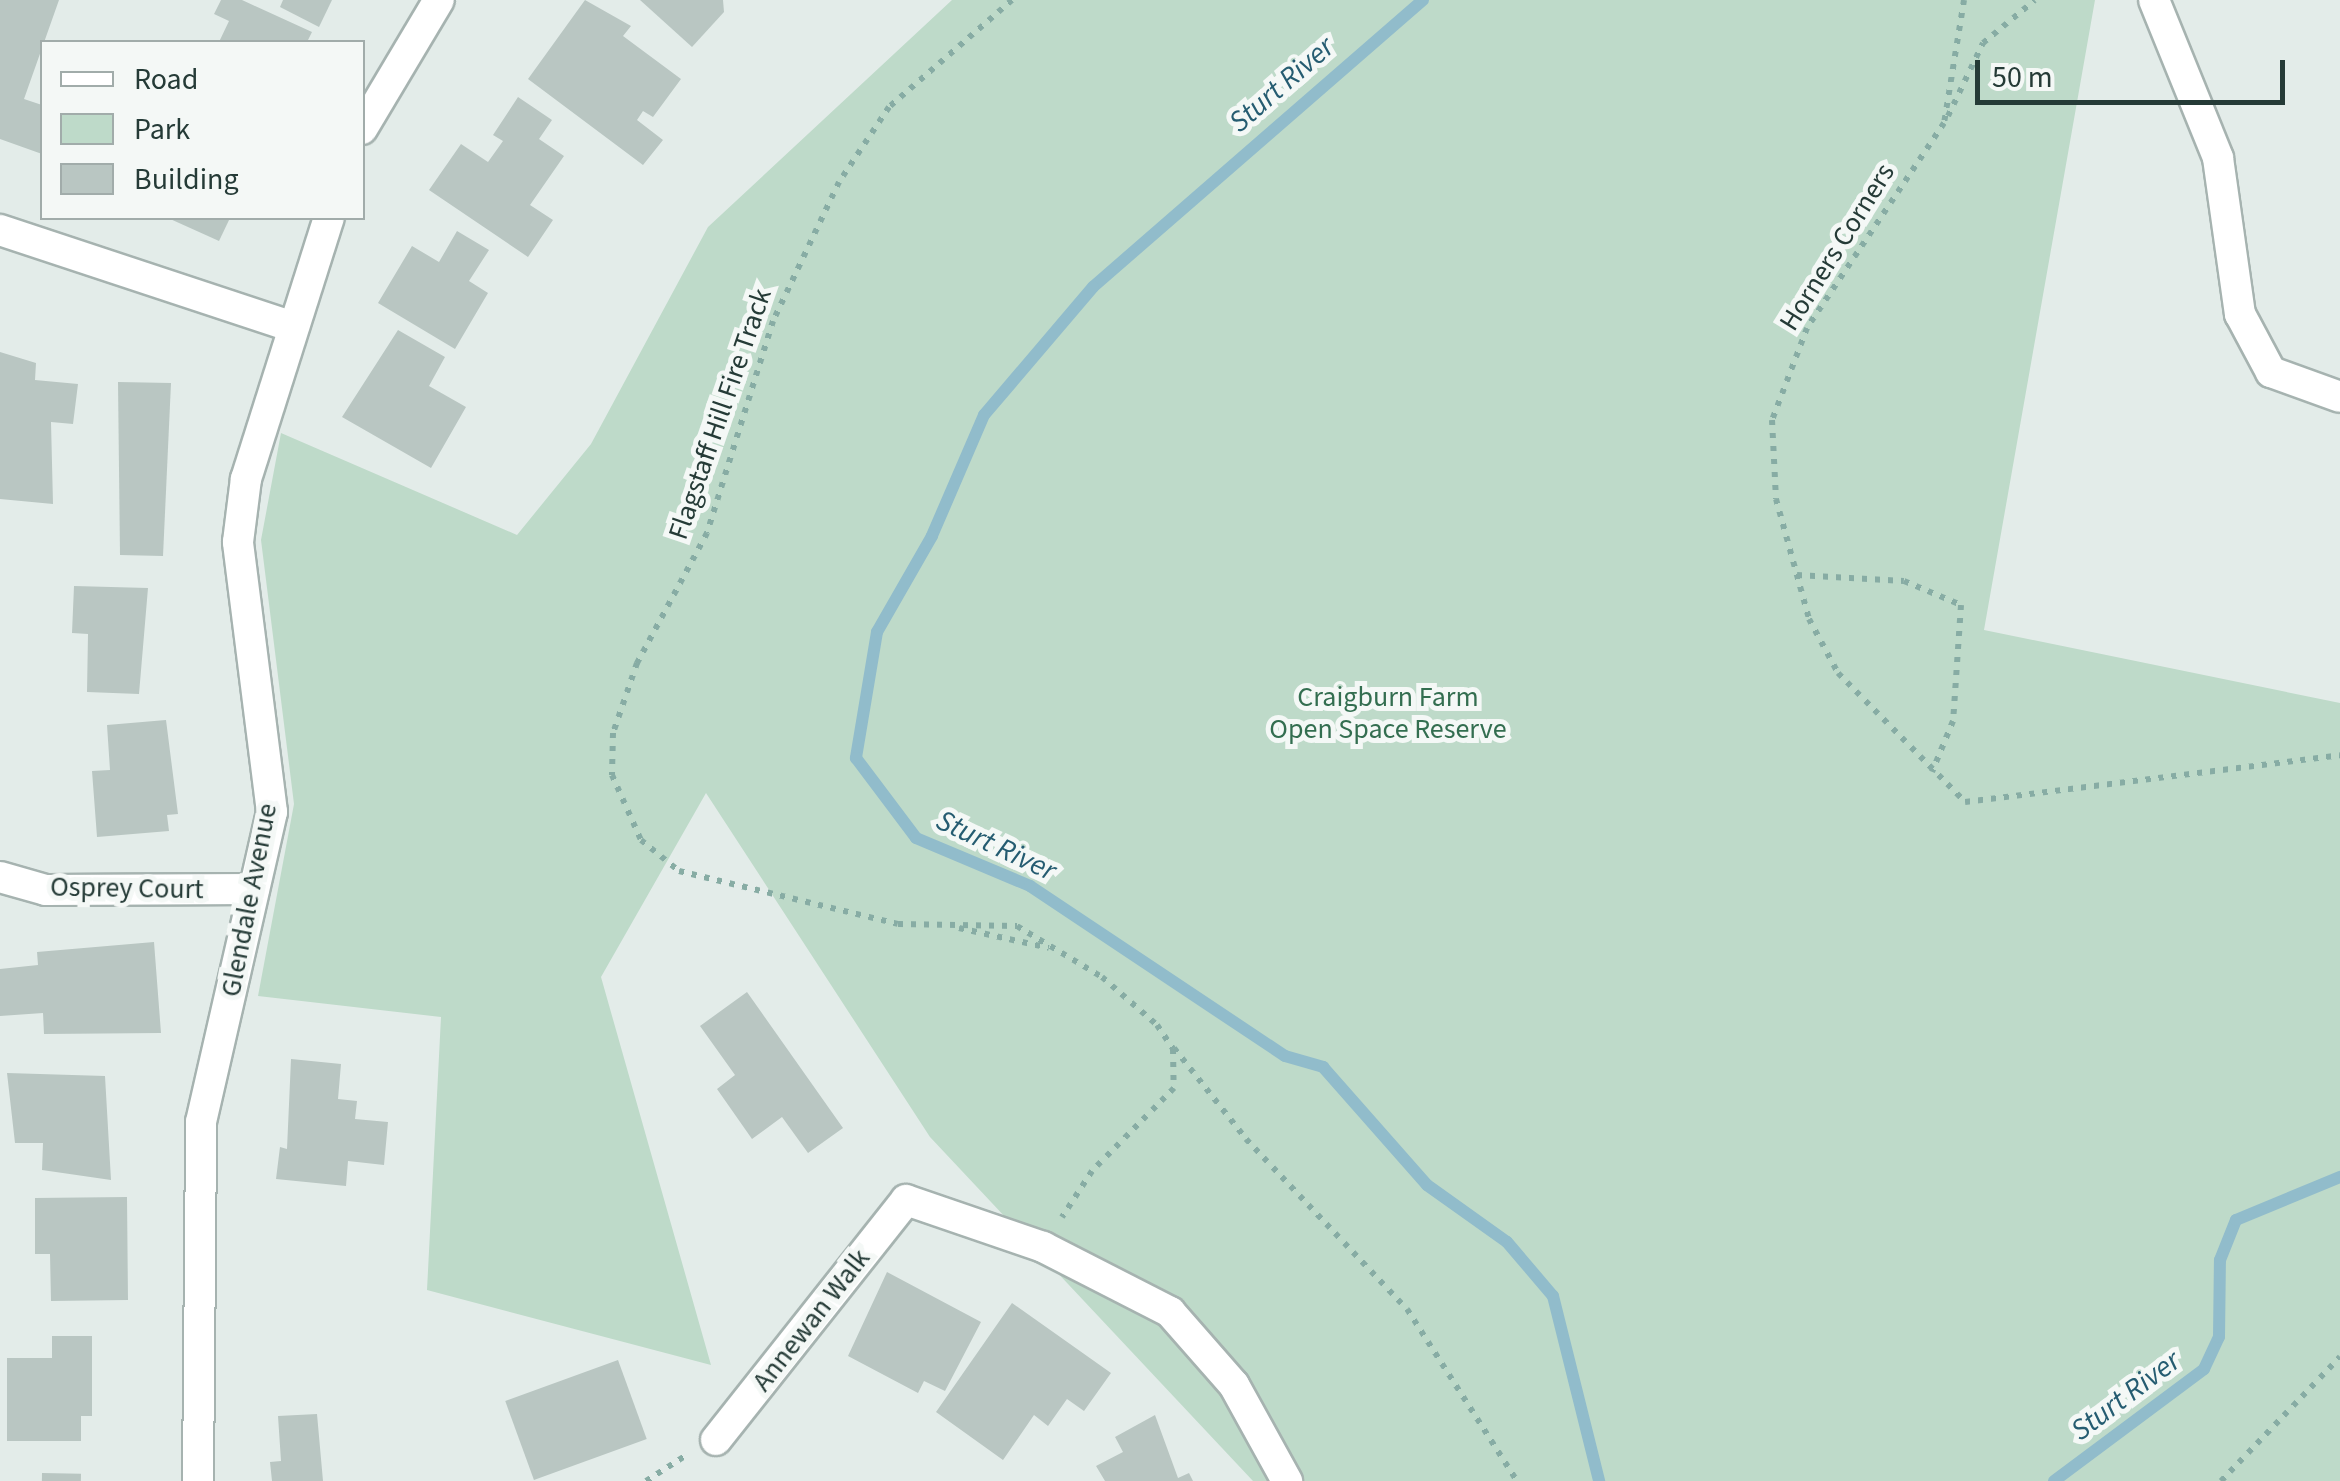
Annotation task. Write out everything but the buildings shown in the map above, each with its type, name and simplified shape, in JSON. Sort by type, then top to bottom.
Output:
[{"type":"street","points":[[365,125],[438,0]]},
{"type":"street","points":[[2154,0],[2218,158],[2240,314],[2272,372],[2340,397]]},
{"type":"street","name":"Glendale Avenue","points":[[198,1481],[202,1122],[254,888],[271,790],[238,542],[246,479],[328,220]]},
{"type":"street","points":[[0,230],[292,327]]},
{"type":"street","name":"Osprey Court","points":[[0,877],[46,890],[254,888]]},
{"type":"street","name":"Annewan Walk","points":[[716,1440],[906,1200],[1043,1247]]},
{"type":"street","points":[[1043,1247],[1170,1312],[1234,1385],[1287,1481]]},
{"type":"path","name":"Flagstaff Hill Fire Track","points":[[1012,0],[889,106],[838,182],[772,321],[707,533],[637,664],[613,733],[612,775],[641,840],[679,871],[898,924],[1017,926],[1102,977],[1173,1049],[1174,1088],[1092,1171],[1043,1247]]},
{"type":"path","name":"Horners Corners","points":[[1964,0],[1944,123],[1807,328],[1772,420],[1776,499],[1797,575],[1838,673],[1964,802],[2340,755]]},
{"type":"path","points":[[1944,123],[1983,44],[2035,0]]},
{"type":"path","points":[[1797,575],[1904,581],[1960,604],[1953,722],[1932,772]]},
{"type":"path","points":[[943,925],[1049,948],[1150,1018],[1246,1140],[1407,1309],[1517,1481]]},
{"type":"path","points":[[2221,1481],[2340,1358]]},
{"type":"path","points":[[646,1481],[716,1440]]},
{"type":"green space","name":"Craigburn Farm Open Space Reserve","points":[[952,0],[2095,0],[1984,630],[2340,703],[2340,1481],[1253,1481],[930,1137],[706,793],[601,977],[711,1365],[427,1290],[441,1017],[258,996],[294,804],[261,540],[281,433],[517,535],[591,444],[708,227]]},
{"type":"waterway","name":"Sturt River","points":[[1423,0],[1093,287],[984,415],[932,536],[877,632],[856,758],[916,838],[1030,886],[1285,1056],[1323,1067],[1427,1185],[1507,1242],[1553,1296],[1599,1481]]},
{"type":"waterway","name":"Sturt River","points":[[2054,1481],[2204,1369],[2219,1337],[2220,1260],[2236,1220],[2340,1177]]}]
